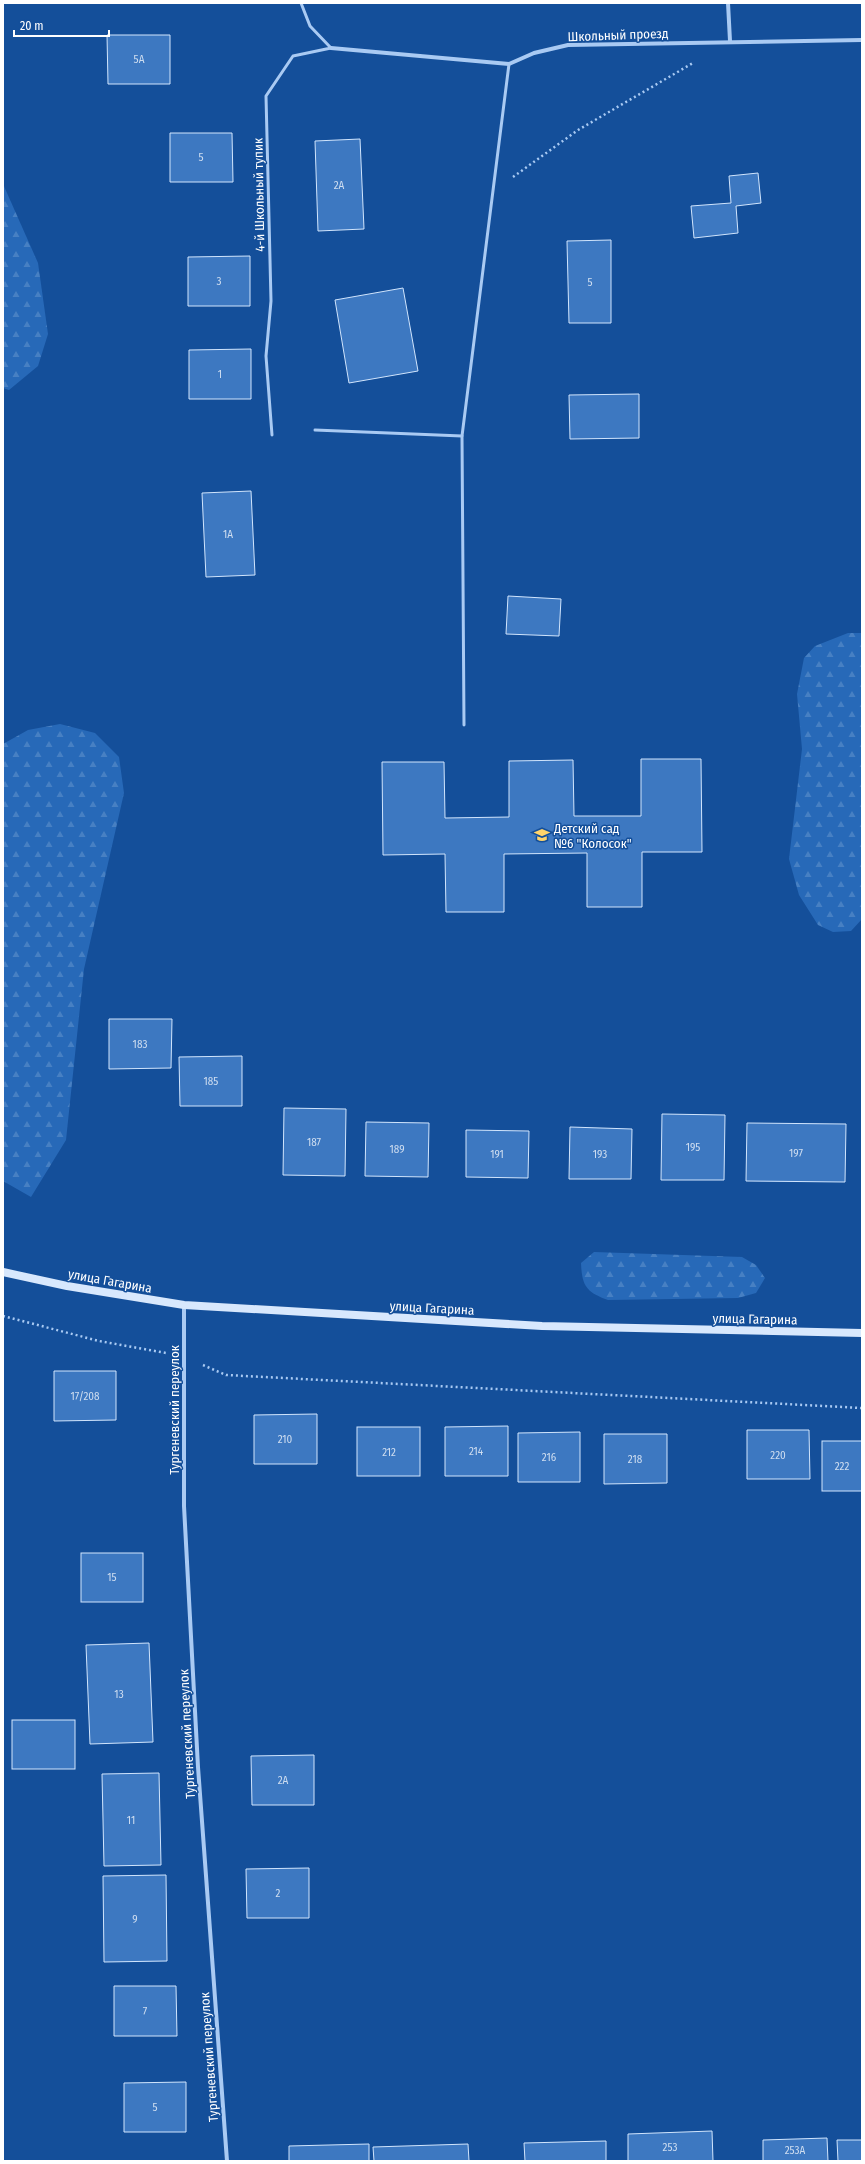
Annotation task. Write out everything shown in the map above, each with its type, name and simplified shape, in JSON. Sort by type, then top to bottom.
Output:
[{"type":"main road","name":"улица Гагарина","points":[[3,1272],[67,1286],[184,1305],[542,1326],[862,1333]]},
{"type":"street","points":[[728,3],[730,41]]},
{"type":"street","name":"Школьный проезд","points":[[331,48],[509,64],[534,53],[568,45],[730,41],[862,40]]},
{"type":"street","name":"Тургеневский переулок","points":[[184,1305],[184,1506],[198,1767],[227,2161]]},
{"type":"lane","points":[[301,3],[310,26],[331,48]]},
{"type":"lane","name":"4-й Школьный тупик","points":[[272,435],[266,356],[271,301],[266,96],[293,56],[331,48]]},
{"type":"lane","points":[[464,725],[462,436],[509,64]]},
{"type":"lane","points":[[315,430],[462,436]]},
{"type":"path","points":[[492,192],[578,130],[696,62]]},
{"type":"path","points":[[3,1316],[99,1342],[184,1357],[226,1375],[862,1408]]},
{"type":"green space","points":[[3,184],[38,263],[48,334],[38,366],[9,390],[3,388]]},
{"type":"green space","points":[[848,633],[862,633],[862,919],[851,931],[833,932],[818,925],[799,895],[789,859],[802,749],[797,694],[804,658],[815,646]]},
{"type":"green space","points":[[60,724],[95,733],[119,757],[124,793],[84,969],[66,1140],[31,1197],[3,1181],[3,744],[28,730]]},
{"type":"green space","points":[[594,1252],[742,1257],[756,1265],[765,1278],[756,1293],[738,1298],[608,1300],[590,1291],[584,1283],[581,1263]]},
{"type":"building","points":[[107,35],[170,35],[170,84],[108,84]]},
{"type":"building","points":[[170,133],[232,133],[233,182],[170,182]]},
{"type":"building","points":[[360,139],[364,229],[318,231],[315,141]]},
{"type":"building","points":[[758,173],[761,203],[736,206],[738,233],[694,238],[691,206],[731,203],[729,176]]},
{"type":"building","points":[[611,240],[611,323],[569,323],[567,241]]},
{"type":"building","points":[[250,256],[250,306],[188,306],[188,257]]},
{"type":"building","points":[[403,288],[418,371],[349,383],[335,300]]},
{"type":"building","points":[[251,349],[251,399],[189,399],[189,350]]},
{"type":"building","points":[[639,394],[639,438],[570,439],[569,395]]},
{"type":"building","points":[[251,491],[255,575],[206,577],[202,493]]},
{"type":"building","points":[[508,596],[561,599],[559,636],[506,634]]},
{"type":"building","name":"Детский сад №6 \"Колосок\"","points":[[641,759],[701,759],[702,852],[642,852],[642,907],[587,907],[587,853],[504,854],[504,912],[446,912],[445,854],[383,855],[382,762],[444,762],[445,818],[509,817],[509,761],[573,760],[574,816],[641,816]]},
{"type":"building","points":[[109,1019],[172,1019],[171,1068],[109,1069]]},
{"type":"building","points":[[242,1056],[242,1106],[180,1106],[179,1057]]},
{"type":"building","points":[[284,1108],[346,1109],[345,1176],[283,1175]]},
{"type":"building","points":[[662,1114],[725,1115],[724,1180],[661,1180]]},
{"type":"building","points":[[366,1122],[429,1123],[428,1177],[365,1176]]},
{"type":"building","points":[[747,1123],[846,1124],[845,1182],[746,1181]]},
{"type":"building","points":[[570,1127],[632,1129],[631,1179],[569,1179]]},
{"type":"building","points":[[466,1130],[529,1131],[528,1178],[466,1177]]},
{"type":"building","points":[[54,1371],[116,1371],[116,1420],[54,1421]]},
{"type":"building","points":[[317,1414],[317,1464],[254,1464],[254,1415]]},
{"type":"building","points":[[508,1426],[508,1476],[445,1476],[445,1427]]},
{"type":"building","points":[[357,1427],[420,1427],[420,1476],[357,1476]]},
{"type":"building","points":[[747,1430],[809,1430],[810,1479],[747,1479]]},
{"type":"building","points":[[580,1432],[580,1482],[518,1482],[518,1433]]},
{"type":"building","points":[[604,1434],[667,1434],[667,1483],[604,1484]]},
{"type":"building","points":[[822,1441],[862,1441],[862,1491],[822,1491]]},
{"type":"building","points":[[81,1553],[143,1553],[143,1602],[81,1602]]},
{"type":"building","points":[[149,1643],[153,1742],[90,1744],[86,1645]]},
{"type":"building","points":[[12,1720],[75,1720],[75,1769],[12,1769]]},
{"type":"building","points":[[314,1755],[314,1805],[252,1805],[251,1756]]},
{"type":"building","points":[[159,1773],[161,1865],[104,1866],[102,1774]]},
{"type":"building","points":[[309,1868],[309,1918],[247,1918],[246,1869]]},
{"type":"building","points":[[166,1875],[167,1961],[104,1962],[103,1876]]},
{"type":"building","points":[[114,1986],[176,1986],[177,2036],[114,2036]]},
{"type":"building","points":[[186,2082],[186,2132],[124,2132],[124,2083]]},
{"type":"building","points":[[712,2131],[713,2161],[628,2161],[628,2134]]},
{"type":"building","points":[[827,2138],[828,2161],[763,2161],[763,2140]]},
{"type":"building","points":[[837,2140],[862,2140],[862,2161],[838,2161]]},
{"type":"building","points":[[606,2141],[606,2161],[525,2161],[524,2143]]},
{"type":"building","points":[[369,2144],[369,2161],[289,2161],[289,2146]]},
{"type":"building","points":[[468,2144],[469,2161],[374,2161],[373,2147]]},
{"type":"place","name":"Детский сад №6 \"Колосок\"","points":[[542,835]]}]
